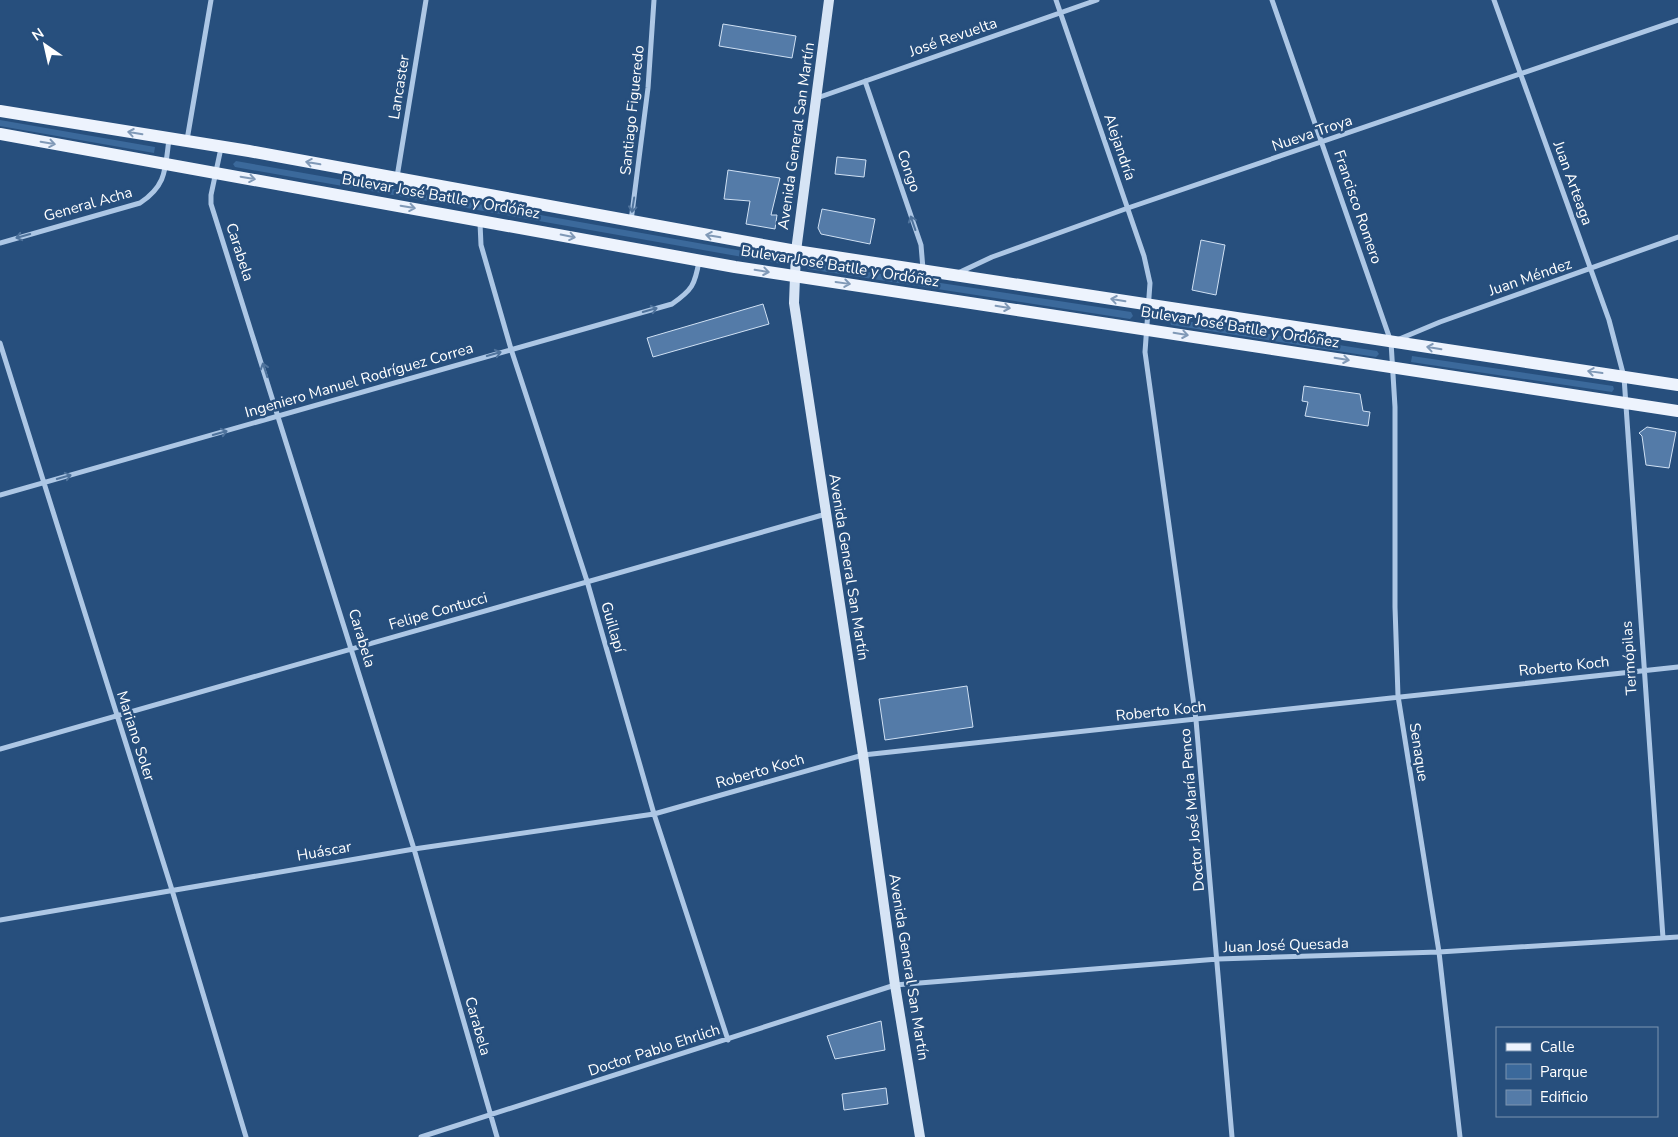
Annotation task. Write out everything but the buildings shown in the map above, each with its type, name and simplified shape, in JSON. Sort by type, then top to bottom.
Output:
[{"type":"main road","name":"Avenida General San Martín","points":[[829,0],[818,98],[796,251],[794,303],[863,755],[895,985],[920,1137]]},
{"type":"main road","name":"Bulevar José Batlle y Ordóñez","points":[[0,111],[397,178],[796,251],[1678,385]]},
{"type":"main road","name":"Bulevar José Batlle y Ordóñez","points":[[0,134],[795,276],[1678,411]]},
{"type":"street","points":[[187,142],[211,0]]},
{"type":"street","name":"Lancaster","points":[[397,178],[426,0]]},
{"type":"street","name":"Santiago Figueredo","points":[[631,221],[648,88],[654,0]]},
{"type":"street","name":"Alejandría","points":[[1056,0],[1148,269],[1150,283],[1148,304]]},
{"type":"street","name":"José Revuelta","points":[[818,98],[1097,0]]},
{"type":"street","name":"Francisco Romero","points":[[1272,0],[1391,342],[1394,367]]},
{"type":"street","name":"Juan Arteaga","points":[[1494,0],[1616,341],[1624,377]]},
{"type":"street","name":"Nueva Troya","points":[[956,274],[992,257],[1128,208],[1678,20]]},
{"type":"street","name":"Congo","points":[[865,81],[921,245],[923,270]]},
{"type":"street","name":"General Acha","points":[[0,242],[140,203],[154,194],[160,185],[166,163],[169,139]]},
{"type":"street","name":"Carabela","points":[[221,148],[211,195],[212,204],[353,648],[414,849],[497,1137]]},
{"type":"street","name":"Guillapí","points":[[479,220],[481,245],[511,349],[586,581],[654,814],[728,1040]]},
{"type":"street","name":"Juan Méndez","points":[[1391,342],[1440,322],[1678,237]]},
{"type":"street","name":"Ingeniero Manuel Rodríguez Correa","points":[[0,495],[280,417],[672,304],[687,293],[695,282],[699,260]]},
{"type":"street","name":"Doctor José María Penco","points":[[1148,304],[1145,352],[1196,720],[1232,1137]]},
{"type":"street","name":"Mariano Soler","points":[[0,343],[172,890],[246,1137]]},
{"type":"street","name":"Senaque","points":[[1394,367],[1398,696],[1439,952],[1460,1137]]},
{"type":"street","name":"Termópilas","points":[[1624,377],[1642,671],[1663,938]]},
{"type":"street","name":"Felipe Contucci","points":[[0,749],[826,514]]},
{"type":"street","name":"Roberto Koch","points":[[654,814],[863,755],[1678,667]]},
{"type":"street","name":"Huáscar","points":[[0,920],[414,849],[654,814]]},
{"type":"street","name":"Juan José Quesada","points":[[895,985],[1218,959],[1439,952],[1678,938]]},
{"type":"street","name":"Doctor Pablo Ehrlich","points":[[421,1137],[895,985]]},
{"type":"green space","points":[[0,120],[155,147],[154,153],[0,126]]},
{"type":"green space","points":[[236,161],[783,258],[785,262],[782,264],[235,167],[233,164]]},
{"type":"green space","points":[[809,263],[1131,312],[1133,316],[1130,319],[808,269],[806,265]]},
{"type":"green space","points":[[1172,319],[1377,351],[1379,354],[1376,357],[1171,325]]},
{"type":"green space","points":[[1412,356],[1613,386],[1614,389],[1612,392],[1411,362]]}]
